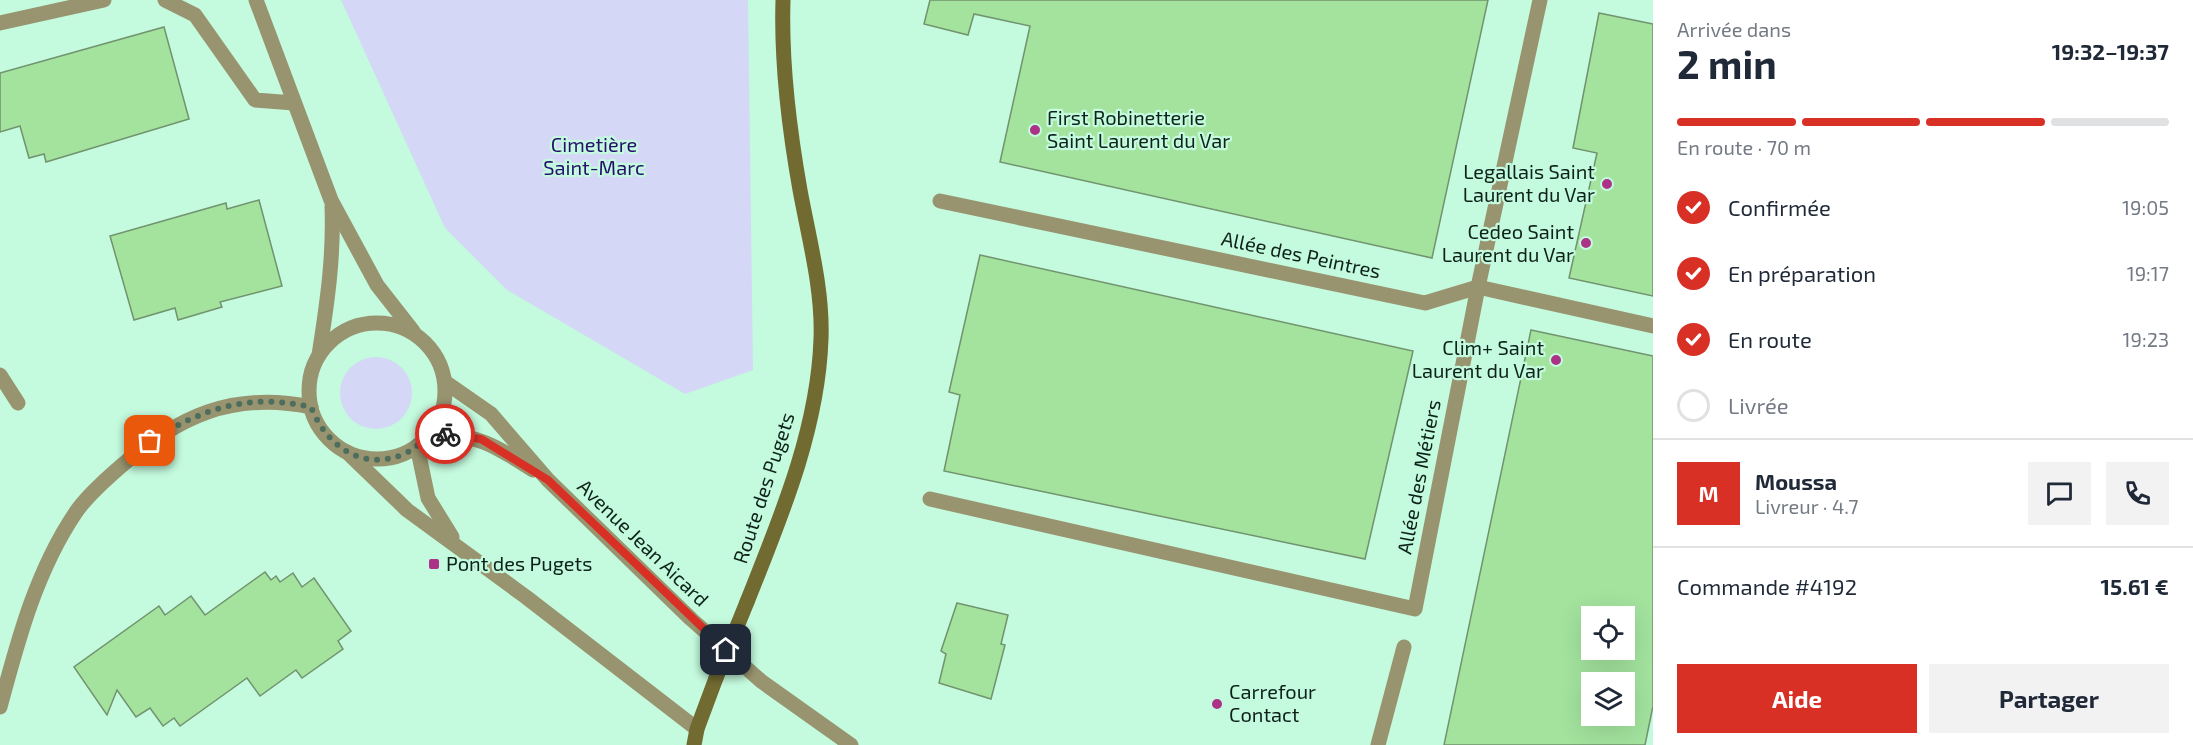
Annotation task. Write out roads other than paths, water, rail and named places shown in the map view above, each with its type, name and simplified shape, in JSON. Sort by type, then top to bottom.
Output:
[{"type":"main road","name":"Route des Pugets","points":[[694,745],[697,729],[716,678],[773,537],[802,449],[814,399],[821,339],[816,277],[792,144],[785,73],[783,0]]},
{"type":"street","points":[[0,23],[104,0]]},
{"type":"street","points":[[165,0],[195,15],[255,100],[294,103]]},
{"type":"street","points":[[256,0],[331,200],[377,285],[430,349],[440,364],[445,382],[445,401],[440,419],[430,435],[417,446],[391,458],[360,457],[346,452]]},
{"type":"street","name":"Allée des Métiers","points":[[930,499],[1415,609],[1478,287],[1540,0]]},
{"type":"street","points":[[331,200],[333,244],[331,286],[319,356],[312,372],[309,389],[311,407],[318,425],[330,441],[346,452],[407,510],[697,729]]},
{"type":"street","name":"Allée des Peintres","points":[[940,201],[1425,303],[1478,287],[1653,326]]},
{"type":"street","points":[[319,356],[338,336],[363,325],[382,323],[400,327],[417,336]]},
{"type":"street","points":[[0,375],[18,403]]},
{"type":"street","name":"Avenue Jean Aicard","points":[[445,382],[491,414],[548,480],[691,619],[761,681],[851,745]]},
{"type":"street","points":[[0,707],[23,622],[51,556],[76,511],[111,475],[150,441],[187,419],[225,405],[265,401],[311,407]]},
{"type":"street","name":"Avenue Jean Aicard","points":[[430,435],[465,435],[481,439],[548,480]]},
{"type":"street","points":[[417,446],[428,498],[445,529],[468,555]]},
{"type":"street","points":[[1378,745],[1404,647]]},
{"type":"place","name":"First Robinetterie Saint Laurent du Var","points":[[1035,130]]},
{"type":"place","name":"Legallais Saint Laurent du Var","points":[[1607,184]]},
{"type":"place","name":"Cedeo Saint Laurent du Var","points":[[1586,243]]},
{"type":"place","name":"Clim+ Saint Laurent du Var","points":[[1556,360]]},
{"type":"place","name":"Pont des Pugets","points":[[434,564]]},
{"type":"place","name":"Carrefour Contact","points":[[1217,704]]},
{"type":"park label","name":"Cimetière Saint-Marc","points":[[594,156]]}]
